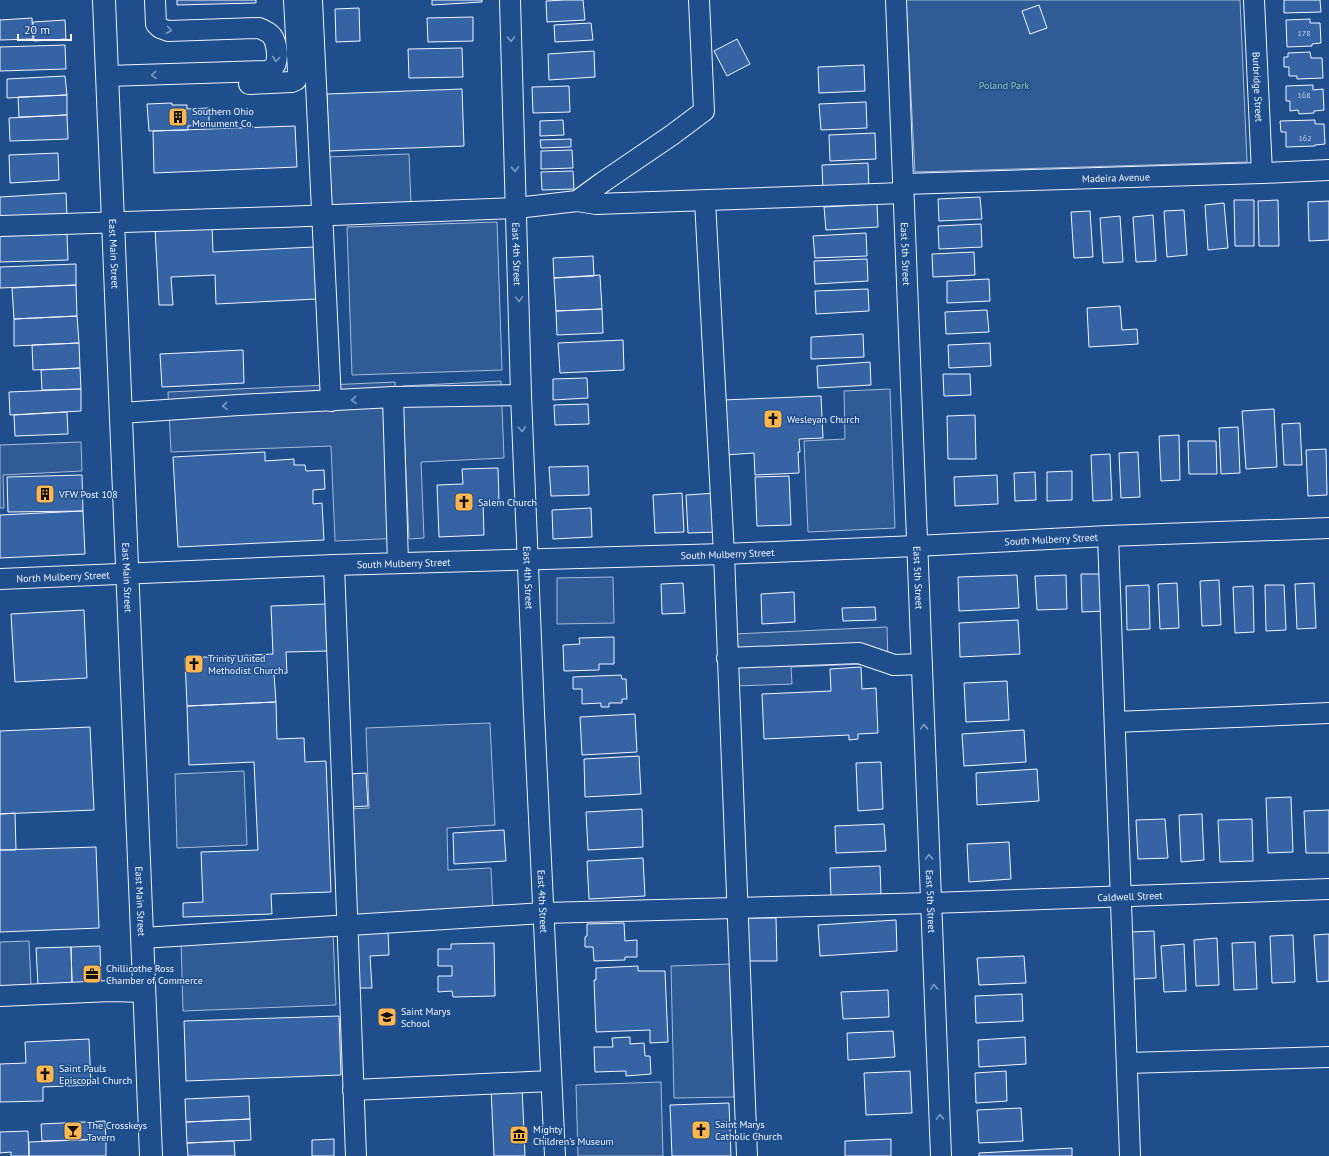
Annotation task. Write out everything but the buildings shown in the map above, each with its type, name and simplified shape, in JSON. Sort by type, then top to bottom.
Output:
[{"type":"main road","name":"East Main Street","points":[[104,0],[151,1156]]},
{"type":"street","points":[[107,83],[266,71],[272,69],[275,65],[277,57],[276,42],[266,31],[259,28],[164,30],[156,24],[155,0]]},
{"type":"street","points":[[107,83],[292,82],[296,80],[298,72],[294,0]]},
{"type":"street","points":[[312,0],[331,401]]},
{"type":"street","name":"East 4th Street","points":[[510,0],[521,395],[555,1156]]},
{"type":"street","points":[[0,226],[516,208],[577,201],[704,111],[699,0]]},
{"type":"street","name":"East 5th Street","points":[[896,0],[916,546],[942,1156]]},
{"type":"street","name":"Burbridge Street","points":[[1254,0],[1262,173]]},
{"type":"street","name":"Madeira Avenue","points":[[577,201],[596,204],[704,201],[903,188],[1329,170]]},
{"type":"street","points":[[704,201],[724,554],[747,1156]]},
{"type":"street","points":[[121,413],[393,397],[521,395]]},
{"type":"street","points":[[393,397],[398,563]]},
{"type":"street","name":"South Mulberry Street","points":[[127,574],[334,565],[724,554],[1108,536],[1329,528]]},
{"type":"street","points":[[1108,536],[1130,1156]]},
{"type":"street","points":[[334,565],[356,1156]]},
{"type":"street","name":"North Mulberry Street","points":[[0,579],[127,574]]},
{"type":"street","points":[[727,658],[859,653],[894,665],[922,664]]},
{"type":"street","points":[[1115,722],[1329,713]]},
{"type":"street","name":"Caldwell Street","points":[[142,938],[543,913],[931,903],[1329,889]]},
{"type":"street","points":[[0,996],[111,991],[144,992]]},
{"type":"street","points":[[1127,1063],[1329,1057]]},
{"type":"street","points":[[353,1090],[551,1081]]},
{"type":"shaded area","name":"Poland Park","points":[[906,0],[1240,0],[1247,162],[915,172]]},
{"type":"shaded area","points":[[409,154],[411,204],[328,207],[326,157]]},
{"type":"shaded area","points":[[497,222],[502,370],[352,375],[347,227]]},
{"type":"shaded area","points":[[501,381],[504,458],[421,462],[424,538],[409,539],[402,386]]},
{"type":"shaded area","points":[[395,382],[402,538],[335,541],[331,446],[171,452],[168,392]]},
{"type":"shaded area","points":[[890,389],[895,528],[808,532],[804,441],[845,439],[844,391]]},
{"type":"shaded area","points":[[81,442],[82,471],[3,475],[4,508],[0,508],[0,445]]},
{"type":"shaded area","points":[[613,577],[614,623],[557,624],[557,578]]},
{"type":"shaded area","points":[[887,627],[888,663],[791,667],[792,684],[736,686],[734,634]]},
{"type":"shaded area","points":[[490,723],[495,825],[447,828],[448,870],[491,868],[493,912],[354,918],[350,809],[369,808],[366,728]]},
{"type":"shaded area","points":[[244,771],[247,845],[177,848],[175,774]]},
{"type":"shaded area","points":[[333,933],[336,1005],[183,1011],[181,939]]},
{"type":"shaded area","points":[[29,941],[31,985],[0,987],[0,942]]},
{"type":"shaded area","points":[[731,964],[734,1097],[674,1098],[671,966]]},
{"type":"shaded area","points":[[661,1082],[663,1156],[578,1156],[576,1085]]},
{"type":"place","name":"Southern Ohio Monument Co.","points":[[178,117]]},
{"type":"place","name":"Wesleyan Church","points":[[773,419]]},
{"type":"place","name":"VFW Post 108","points":[[45,494]]},
{"type":"place","name":"Salem Church","points":[[464,502]]},
{"type":"place","name":"Trinity United Methodist Church","points":[[194,664]]},
{"type":"place","name":"Chillicothe Ross Chamber of Commerce","points":[[92,974]]},
{"type":"place","name":"Saint Marys School","points":[[387,1017]]},
{"type":"place","name":"Saint Pauls Episcopal Church","points":[[45,1074]]},
{"type":"place","name":"Saint Marys Catholic Church","points":[[701,1130]]},
{"type":"place","name":"The Crosskeys Tavern","points":[[73,1131]]},
{"type":"place","name":"Mighty Children's Museum","points":[[519,1135]]}]
